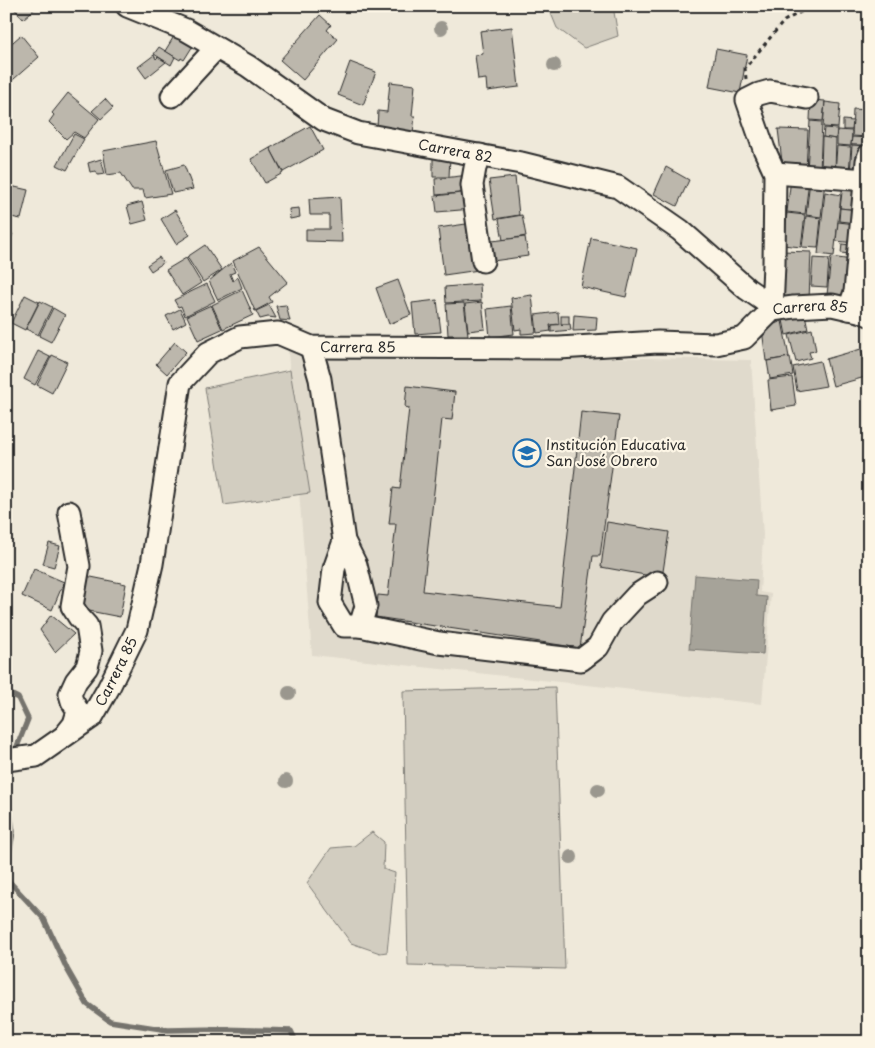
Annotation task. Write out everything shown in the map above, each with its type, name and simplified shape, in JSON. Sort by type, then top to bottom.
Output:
[{"type":"street","name":"Carrera 82","points":[[127,6],[186,30],[248,66],[324,120],[358,133],[522,163],[618,187],[680,230],[747,289],[763,300],[772,310]]},
{"type":"street","points":[[172,96],[216,48]]},
{"type":"street","points":[[772,310],[775,173],[764,149],[747,100],[770,91],[807,98]]},
{"type":"street","points":[[480,155],[472,185],[483,261]]},
{"type":"street","points":[[862,309],[855,292],[869,155]]},
{"type":"street","points":[[775,173],[866,180]]},
{"type":"street","name":"Carrera 85","points":[[6,760],[36,756],[65,734],[92,718],[108,689],[137,630],[152,564],[180,383],[208,353],[240,337],[278,333],[311,347],[559,348],[658,342],[716,344],[744,338],[772,310],[832,305],[862,309]]},
{"type":"street","points":[[311,347],[320,378],[344,540],[356,565],[366,606],[360,626]]},
{"type":"street","points":[[65,734],[74,724],[78,711],[70,694],[76,681],[87,668],[91,651],[87,626],[72,606],[78,566],[69,512]]},
{"type":"street","points":[[344,540],[334,569],[330,604],[344,626],[360,626],[438,642],[581,660],[598,646],[612,622],[638,595],[657,582]]},
{"type":"path","points":[[747,100],[745,68],[784,21],[812,6]]},
{"type":"shaded area","points":[[548,6],[613,6],[618,36],[584,48],[557,28]]},
{"type":"shaded area","name":"Institución Educativa San José Obrero","points":[[288,351],[751,360],[763,535],[760,592],[771,594],[762,704],[312,655]]},
{"type":"shaded area","points":[[290,370],[310,493],[224,505],[205,388]]},
{"type":"shaded area","points":[[695,575],[757,580],[756,596],[767,597],[763,654],[689,649]]},
{"type":"shaded area","points":[[555,687],[565,969],[408,965],[403,691]]},
{"type":"shaded area","points":[[372,832],[384,842],[383,869],[395,873],[387,952],[380,953],[351,943],[307,883],[331,848],[354,846]]},
{"type":"building","points":[[12,6],[38,6],[23,19]]},
{"type":"building","points":[[320,15],[331,25],[327,30],[338,39],[303,80],[280,60]]},
{"type":"building","points":[[512,27],[519,87],[487,91],[486,79],[478,80],[475,55],[483,54],[480,31]]},
{"type":"building","points":[[176,33],[194,44],[184,60],[181,58],[180,60],[165,51]]},
{"type":"building","points":[[21,35],[39,57],[6,86],[6,48]]},
{"type":"building","points":[[159,47],[175,57],[171,65],[154,54]]},
{"type":"building","points":[[716,49],[747,55],[740,93],[709,87]]},
{"type":"building","points":[[154,55],[156,59],[158,57],[166,62],[146,78],[138,67]]},
{"type":"building","points":[[350,62],[376,72],[363,105],[338,95]]},
{"type":"building","points":[[390,82],[415,85],[412,116],[415,116],[413,133],[377,128],[378,111],[387,112]]},
{"type":"building","points":[[68,93],[99,119],[84,138],[74,132],[66,139],[49,122],[54,115],[52,113]]},
{"type":"building","points":[[105,99],[113,108],[101,119],[92,111]]},
{"type":"building","points":[[811,100],[825,101],[823,121],[810,120]]},
{"type":"building","points":[[825,102],[840,104],[838,128],[823,127]]},
{"type":"building","points":[[853,109],[869,110],[868,137],[852,136]]},
{"type":"building","points":[[843,120],[853,121],[852,130],[843,130]]},
{"type":"building","points":[[810,121],[822,122],[820,171],[807,171]]},
{"type":"building","points":[[310,126],[323,150],[283,172],[270,148]]},
{"type":"building","points":[[824,128],[837,129],[836,139],[823,137]]},
{"type":"building","points":[[778,129],[808,130],[806,171],[783,170]]},
{"type":"building","points":[[837,130],[852,131],[851,146],[837,145]]},
{"type":"building","points":[[74,134],[84,139],[67,170],[57,165]]},
{"type":"building","points":[[822,137],[836,139],[835,172],[821,171]]},
{"type":"building","points":[[852,137],[869,138],[868,145],[851,145]]},
{"type":"building","points":[[156,141],[171,194],[145,198],[143,190],[132,190],[121,173],[107,175],[103,151]]},
{"type":"building","points":[[852,145],[866,146],[864,176],[850,174]]},
{"type":"building","points":[[837,146],[851,147],[849,173],[835,173]]},
{"type":"building","points":[[270,148],[283,173],[265,183],[251,159]]},
{"type":"building","points":[[433,157],[450,157],[449,177],[433,177]]},
{"type":"building","points":[[101,159],[105,174],[98,175],[96,171],[90,172],[88,163]]},
{"type":"building","points":[[184,165],[193,189],[173,193],[166,170]]},
{"type":"building","points":[[666,167],[689,180],[677,206],[654,194]]},
{"type":"building","points":[[469,175],[470,192],[436,195],[435,179]]},
{"type":"building","points":[[515,177],[519,215],[495,219],[489,180]]},
{"type":"building","points":[[791,178],[809,180],[805,214],[787,212]]},
{"type":"building","points":[[810,180],[825,182],[821,217],[806,215]]},
{"type":"building","points":[[843,184],[860,186],[858,210],[840,208]]},
{"type":"building","points":[[6,185],[28,190],[21,219],[6,216]]},
{"type":"building","points":[[470,192],[472,209],[437,212],[435,196]]},
{"type":"building","points":[[825,192],[841,195],[834,256],[818,254]]},
{"type":"building","points":[[340,197],[342,242],[306,241],[306,229],[329,229],[329,215],[310,215],[309,199]]},
{"type":"building","points":[[142,202],[147,220],[132,224],[127,206]]},
{"type":"building","points":[[299,208],[300,217],[290,219],[289,209]]},
{"type":"building","points":[[840,208],[857,210],[856,223],[839,221]]},
{"type":"building","points":[[175,210],[190,235],[176,244],[161,219]]},
{"type":"building","points":[[787,213],[805,215],[801,247],[783,245]]},
{"type":"building","points":[[522,215],[526,236],[503,240],[499,219]]},
{"type":"building","points":[[806,216],[821,218],[818,248],[802,247]]},
{"type":"building","points":[[838,222],[856,224],[855,243],[836,241]]},
{"type":"building","points":[[473,223],[479,270],[444,275],[438,228]]},
{"type":"building","points":[[6,231],[13,234],[6,251]]},
{"type":"building","points":[[525,237],[528,256],[486,262],[484,242]]},
{"type":"building","points":[[591,238],[637,248],[626,297],[581,287]]},
{"type":"building","points":[[842,244],[850,245],[849,254],[841,253]]},
{"type":"building","points":[[205,245],[222,270],[203,282],[187,257]]},
{"type":"building","points":[[259,247],[288,282],[269,297],[272,302],[255,311],[233,261]]},
{"type":"building","points":[[782,251],[811,252],[809,300],[780,299]]},
{"type":"building","points":[[159,257],[163,263],[151,271],[147,265]]},
{"type":"building","points":[[831,257],[852,260],[849,297],[827,295]]},
{"type":"building","points":[[186,258],[201,283],[182,295],[166,270]]},
{"type":"building","points":[[813,258],[829,259],[827,287],[811,286]]},
{"type":"building","points":[[231,263],[235,272],[230,274],[233,281],[238,277],[242,288],[218,300],[209,281]]},
{"type":"building","points":[[398,280],[411,315],[389,324],[376,288]]},
{"type":"building","points":[[207,284],[215,301],[185,316],[181,306],[178,307],[174,300]]},
{"type":"building","points":[[480,284],[481,301],[446,303],[445,287]]},
{"type":"building","points":[[242,290],[253,315],[223,329],[212,305]]},
{"type":"building","points":[[25,295],[39,302],[25,330],[11,323]]},
{"type":"building","points":[[532,295],[536,333],[521,334],[521,329],[515,330],[511,298]]},
{"type":"building","points":[[437,300],[441,332],[415,334],[412,303]]},
{"type":"building","points":[[40,301],[52,307],[38,335],[26,329]]},
{"type":"building","points":[[482,302],[485,329],[468,331],[465,304]]},
{"type":"building","points":[[464,303],[468,335],[448,335],[446,304]]},
{"type":"building","points":[[211,305],[222,329],[198,340],[187,316]]},
{"type":"building","points":[[269,305],[276,318],[260,319],[256,311]]},
{"type":"building","points":[[286,305],[290,321],[280,320],[276,306]]},
{"type":"building","points":[[511,306],[514,334],[490,337],[487,309]]},
{"type":"building","points":[[53,308],[65,315],[51,342],[39,336]]},
{"type":"building","points":[[180,309],[186,322],[173,329],[166,316]]},
{"type":"building","points":[[558,312],[559,324],[550,325],[551,331],[537,333],[535,315]]},
{"type":"building","points":[[805,314],[808,329],[786,335],[783,320]]},
{"type":"building","points":[[574,315],[597,317],[596,330],[573,331]]},
{"type":"building","points":[[561,316],[569,316],[569,324],[561,324]]},
{"type":"building","points":[[782,321],[789,357],[766,361],[762,329]]},
{"type":"building","points":[[570,324],[571,330],[551,332],[551,325]]},
{"type":"building","points":[[812,329],[816,351],[809,352],[811,358],[796,362],[789,335]]},
{"type":"building","points":[[175,342],[186,352],[167,374],[156,364]]},
{"type":"building","points":[[861,349],[869,376],[833,386],[826,359]]},
{"type":"building","points":[[38,351],[50,357],[35,385],[24,379]]},
{"type":"building","points":[[52,355],[67,362],[52,393],[37,385]]},
{"type":"building","points":[[790,357],[793,375],[770,379],[767,361]]},
{"type":"building","points":[[820,361],[826,386],[797,391],[793,367]]},
{"type":"building","points":[[792,377],[796,406],[771,410],[768,380]]},
{"type":"building","points":[[407,386],[455,392],[452,420],[442,419],[423,591],[560,607],[581,412],[619,416],[600,556],[593,556],[580,648],[376,617],[378,595],[388,596],[396,524],[389,524],[393,488],[400,489],[409,408],[405,407]]},
{"type":"building","points":[[607,522],[669,532],[662,578],[601,567]]},
{"type":"building","points":[[49,543],[60,546],[54,567],[43,564]]},
{"type":"building","points":[[34,569],[64,582],[52,610],[22,596]]},
{"type":"building","points":[[86,576],[126,584],[120,617],[79,609]]},
{"type":"building","points":[[51,615],[74,634],[55,652],[40,630]]},
{"type":"waterway","points":[[6,692],[18,698],[28,719],[16,749]]},
{"type":"waterway","points":[[6,870],[13,832],[8,799]]},
{"type":"waterway","points":[[6,878],[44,919],[67,969],[87,1004],[110,1021],[168,1030],[291,1031],[296,1042]]},
{"type":"place","name":"Institución Educativa San José Obrero","points":[[527,453]]}]
